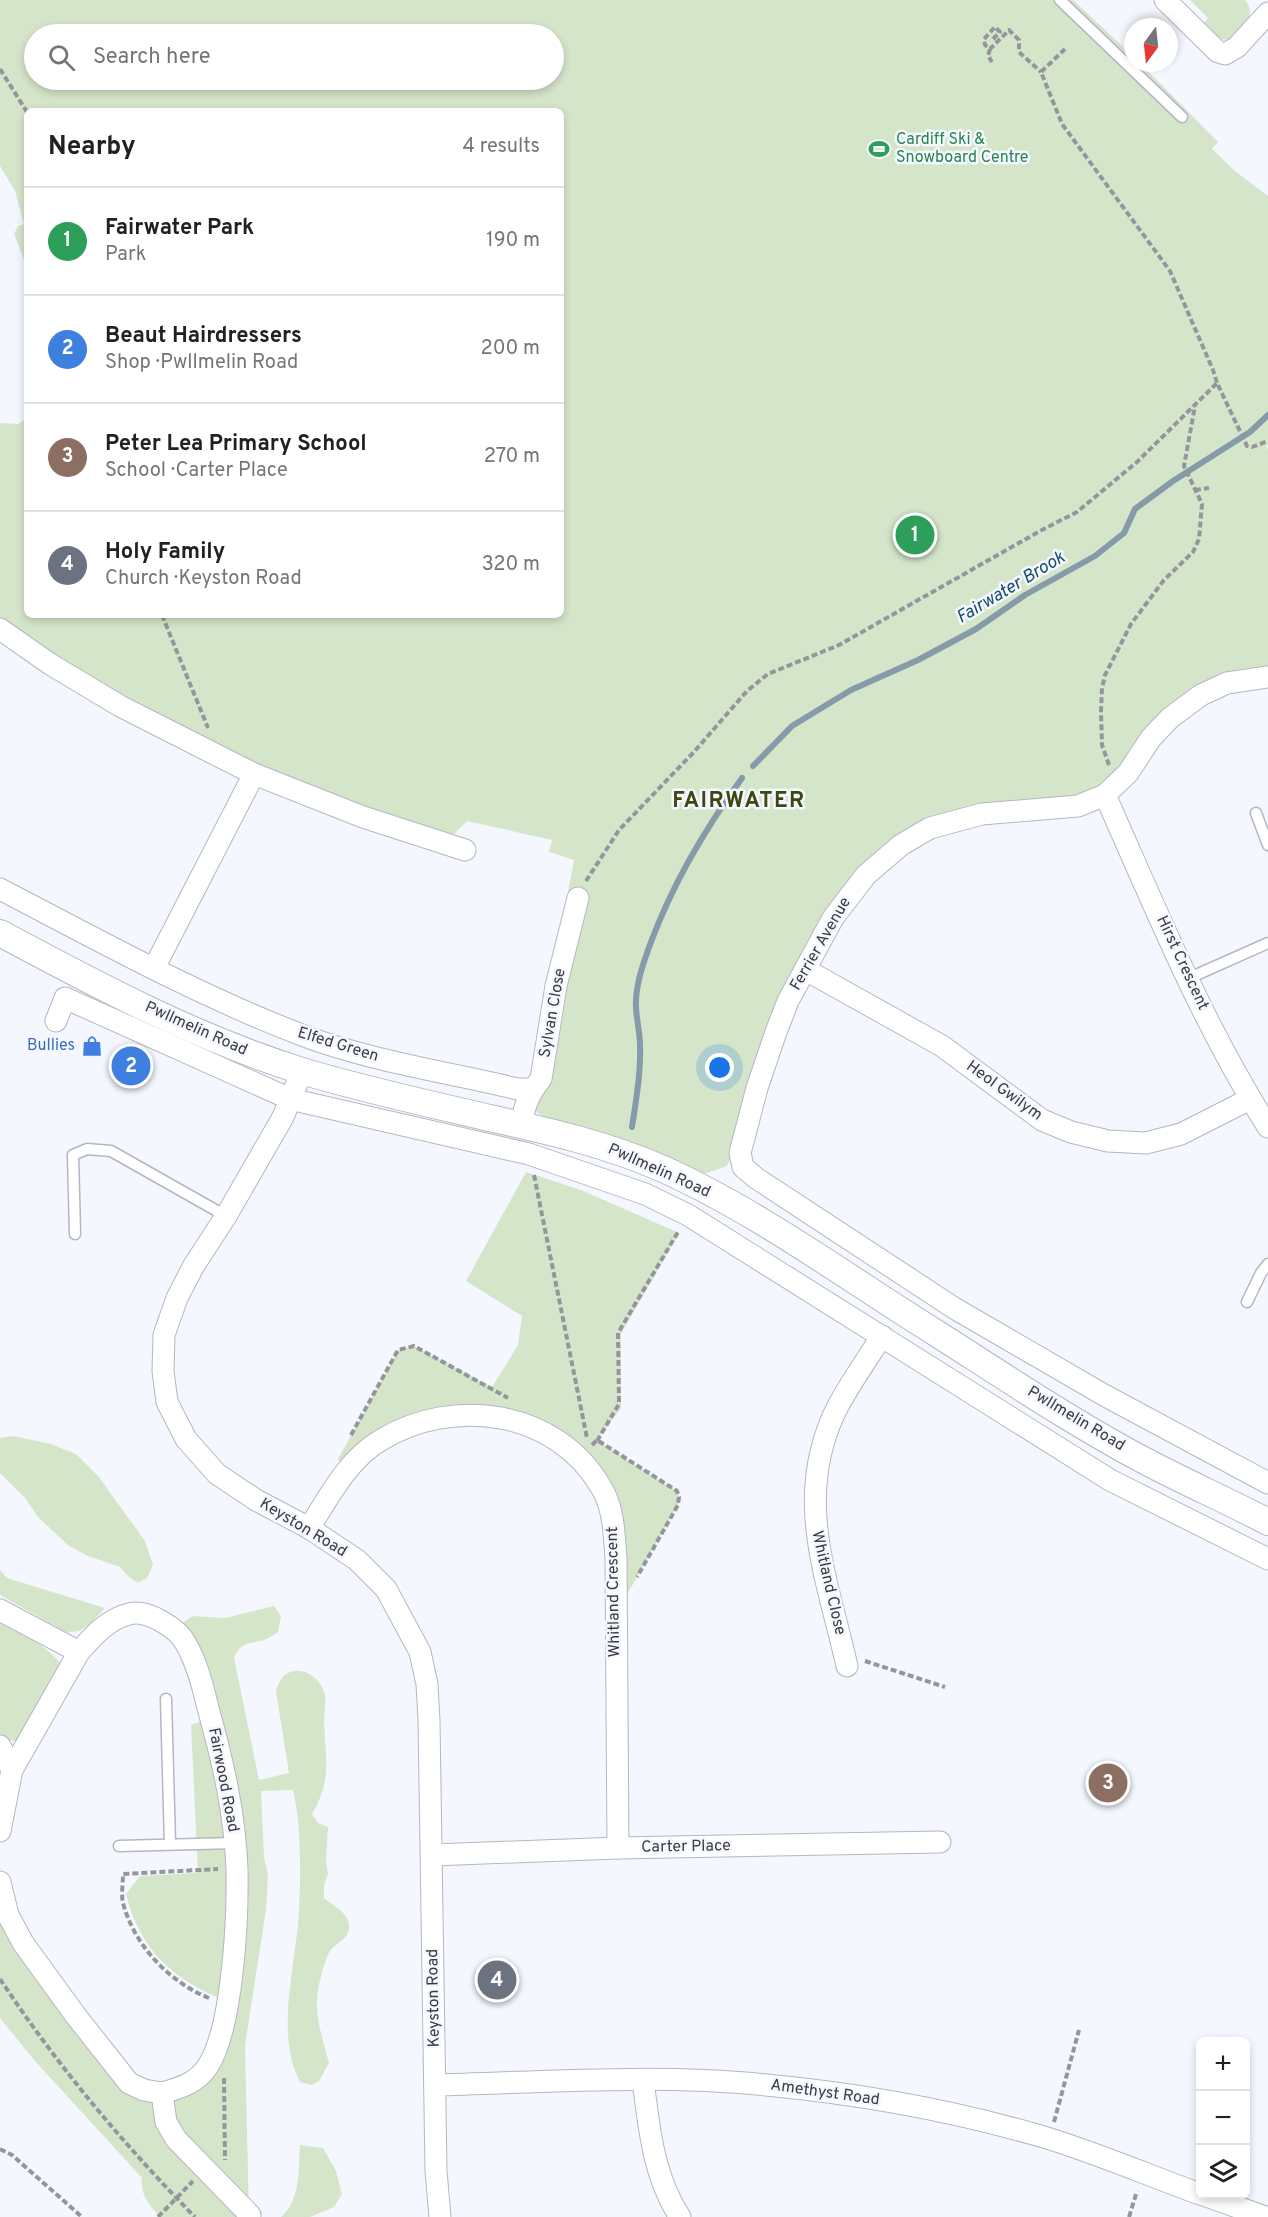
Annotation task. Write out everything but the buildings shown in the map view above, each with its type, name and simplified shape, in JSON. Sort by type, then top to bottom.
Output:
[{"type":"street","points":[[1166,0],[1218,52],[1224,54],[1237,47],[1268,11],[1258,0]]},
{"type":"street","points":[[0,629],[50,664],[120,706],[254,774],[363,817],[465,850]]},
{"type":"street","name":"Ferrier Avenue","points":[[794,1203],[743,1167],[740,1153],[757,1088],[788,1001],[833,918],[866,875],[901,845],[930,828],[982,814],[1078,806],[1111,789],[1128,773],[1151,738],[1170,718],[1201,695],[1227,683],[1268,677]]},
{"type":"street","points":[[154,968],[254,774]]},
{"type":"street","name":"Hirst Crescent","points":[[1111,789],[1187,979],[1250,1099],[1268,1128]]},
{"type":"street","name":"Elfed Green","points":[[0,889],[245,1012],[308,1037],[347,1050],[518,1089],[533,1089]]},
{"type":"street","name":"Sylvan Close","points":[[521,1125],[525,1106],[533,1089],[542,1079],[556,986],[578,897]]},
{"type":"street","name":"Pwllmelin Road","points":[[0,933],[77,974],[219,1041],[302,1071],[394,1096],[621,1151],[667,1171],[718,1197],[775,1231],[939,1335],[1147,1462],[1268,1521]]},
{"type":"street","name":"Heol Gwilym","points":[[806,970],[942,1046],[1042,1120],[1071,1132],[1108,1141],[1146,1143],[1181,1134],[1250,1099]]},
{"type":"street","name":"Pwllmelin Road","points":[[56,1021],[65,998],[290,1099],[529,1154],[608,1179],[645,1194],[688,1215],[1110,1480],[1268,1559]]},
{"type":"street","points":[[290,1099],[302,1071]]},
{"type":"street","name":"Keyston Road","points":[[290,1099],[283,1117],[226,1216],[193,1267],[177,1298],[164,1335],[163,1371],[167,1402],[186,1439],[217,1474],[256,1500],[309,1528],[357,1560],[386,1589],[420,1652],[426,1683],[429,1721],[436,2171],[440,2217]]},
{"type":"street","points":[[775,1231],[794,1203]]},
{"type":"street","name":"Pwllmelin Road","points":[[794,1203],[964,1314],[1104,1395],[1268,1483]]},
{"type":"street","points":[[922,1362],[939,1335]]},
{"type":"street","name":"Whitland Close","points":[[846,1660],[822,1565],[815,1525],[814,1497],[817,1469],[826,1435],[838,1407],[882,1336]]},
{"type":"street","name":"Whitland Crescent","points":[[309,1528],[339,1481],[359,1458],[380,1440],[408,1427],[443,1416],[470,1414],[500,1416],[528,1424],[558,1441],[584,1462],[602,1489],[613,1519],[616,1558],[618,1848]]},
{"type":"street","points":[[0,1610],[79,1652]]},
{"type":"street","name":"Fairwood Road","points":[[0,1831],[12,1770],[79,1652],[110,1621],[131,1613],[153,1617],[174,1628],[186,1643],[201,1682],[225,1773],[234,1825],[237,1868],[235,1941],[218,2043],[207,2067],[189,2085],[162,2093]]},
{"type":"street","points":[[0,1746],[12,1770]]},
{"type":"street","name":"Carter Place","points":[[432,1855],[618,1848],[940,1842]]},
{"type":"street","points":[[0,1882],[1,1894],[8,1915],[23,1943],[76,2016],[129,2083],[144,2090],[162,2093],[166,2122],[176,2139],[250,2215]]},
{"type":"street","points":[[643,2080],[651,2141],[658,2170],[672,2205],[680,2217]]},
{"type":"street","name":"Amethyst Road","points":[[435,2085],[643,2080],[766,2085],[856,2097],[952,2114],[1049,2139],[1196,2192]]},
{"type":"street","name":"Amethyst Road","points":[[1215,2199],[1265,2217]]},
{"type":"lane","points":[[1060,0],[1182,117]]},
{"type":"lane","points":[[1256,813],[1268,845]]},
{"type":"lane","points":[[1187,979],[1268,943]]},
{"type":"lane","points":[[75,1234],[73,1155],[87,1149],[111,1151],[226,1216]]},
{"type":"lane","points":[[1247,1302],[1268,1264]]},
{"type":"lane","points":[[166,1699],[170,1844]]},
{"type":"lane","points":[[119,1846],[235,1843]]},
{"type":"path","points":[[990,49],[985,45],[984,39],[995,27],[1000,32],[993,39]]},
{"type":"path","points":[[992,62],[988,56],[990,49],[1009,30],[1019,40],[1019,52],[1041,72],[1062,124],[1170,271],[1214,370],[1217,383],[1247,446],[1252,447],[1268,441]]},
{"type":"path","points":[[1041,72],[1065,49]]},
{"type":"path","points":[[0,69],[24,108]]},
{"type":"path","points":[[578,897],[581,888],[619,830],[754,686],[768,675],[839,645],[881,623],[1077,512],[1137,462],[1217,383]]},
{"type":"path","points":[[1111,789],[1111,771],[1102,745],[1102,688],[1105,675],[1131,624],[1164,580],[1193,552],[1199,539],[1202,504],[1184,466],[1195,405]]},
{"type":"path","points":[[1195,490],[1209,488]]},
{"type":"path","points":[[163,618],[220,757]]},
{"type":"path","points":[[529,1154],[589,1449],[584,1462]]},
{"type":"path","points":[[584,1462],[619,1404],[618,1333],[688,1215]]},
{"type":"path","points":[[846,1660],[945,1687]]},
{"type":"path","points":[[226,2005],[199,1994],[176,1980],[155,1961],[134,1930],[123,1901],[123,1874],[237,1868]]},
{"type":"path","points":[[0,1979],[28,2021],[83,2092],[195,2217]]},
{"type":"path","points":[[1049,2139],[1079,2030]]},
{"type":"path","points":[[218,2043],[224,2068],[226,2191]]},
{"type":"path","points":[[0,2149],[12,2155],[82,2217]]},
{"type":"path","points":[[158,2217],[205,2168]]},
{"type":"path","points":[[1129,2217],[1143,2173]]},
{"type":"green space","points":[[0,0],[1073,0],[1124,48],[1124,72],[1149,72],[1218,142],[1212,149],[1235,171],[1268,196],[1268,445],[1266,446],[1268,449],[1268,677],[1201,695],[1105,795],[930,828],[833,918],[727,1166],[704,1174],[624,1141],[549,1119],[535,1111],[579,895],[568,892],[574,860],[549,852],[552,840],[467,821],[451,837],[277,777],[116,696],[42,650],[0,618],[0,423],[18,424],[24,420],[24,618],[564,618],[564,108],[24,108],[24,224],[15,191],[0,166]]},
{"type":"green space","points":[[1190,0],[1245,0],[1249,6],[1250,16],[1232,39],[1217,40],[1202,25],[1208,18]]},
{"type":"green space","points":[[24,224],[24,260],[14,234],[18,226]]},
{"type":"green space","points":[[526,1172],[581,1190],[679,1233],[621,1334],[621,1408],[597,1440],[677,1491],[679,1497],[678,1505],[616,1614],[602,1489],[528,1424],[408,1427],[345,1474],[338,1459],[398,1350],[414,1346],[492,1387],[518,1345],[522,1316],[466,1281]]},
{"type":"green space","points":[[13,1436],[51,1444],[76,1454],[98,1476],[145,1541],[153,1565],[147,1578],[138,1583],[120,1567],[88,1556],[69,1546],[38,1517],[25,1498],[0,1473],[0,1438]]},
{"type":"green space","points":[[0,1570],[7,1578],[105,1608],[84,1628],[66,1632],[0,1595]]},
{"type":"green space","points":[[274,1606],[281,1616],[278,1632],[265,1640],[244,1645],[234,1658],[259,1780],[289,1773],[276,1691],[282,1678],[293,1671],[306,1673],[318,1680],[325,1695],[325,1778],[319,1801],[312,1814],[318,1823],[328,1827],[326,1859],[328,1874],[324,1885],[324,1898],[340,1910],[349,1922],[348,1932],[332,1948],[325,1962],[317,1997],[318,2018],[329,2063],[319,2081],[311,2085],[300,2082],[292,2062],[288,2020],[299,1909],[298,1817],[293,1790],[261,1791],[264,1857],[268,1875],[266,1910],[245,2045],[249,2217],[161,2217],[146,2199],[142,2189],[142,2178],[34,2060],[0,2018],[0,1923],[53,2002],[114,2079],[189,2085],[226,2001],[190,1983],[162,1961],[140,1932],[126,1894],[140,1876],[198,1873],[191,1725],[211,1718],[174,1628],[193,1616],[225,1618]]},
{"type":"green space","points":[[0,1621],[40,1645],[60,1663],[57,1688],[25,1740],[0,1738]]},
{"type":"green space","points":[[300,2145],[323,2148],[336,2171],[342,2194],[334,2207],[310,2217],[281,2217],[292,2202],[295,2193]]},
{"type":"waterway","name":"Fairwater Brook","points":[[753,766],[792,726],[851,690],[918,660],[976,629],[1025,595],[1095,556],[1124,533],[1135,509],[1173,481],[1250,432],[1268,415]]},
{"type":"waterway","name":"Fairwater Brook","points":[[632,1127],[640,1055],[636,1000],[643,963],[680,878],[715,817],[742,778]]},
{"type":"place","name":"Cardiff Ski & Snowboard Centre","points":[[879,149]]},
{"type":"place","name":"Fairwater Park","points":[[915,535]]},
{"type":"place","name":"Bullies","points":[[92,1046]]},
{"type":"place","name":"Beaut Hairdressers","points":[[131,1066]]},
{"type":"place","name":"Peter Lea Primary School","points":[[1108,1783]]},
{"type":"place","name":"Holy Family","points":[[497,1980]]},
{"type":"district","name":"FAIRWATER","points":[[739,801]]}]
